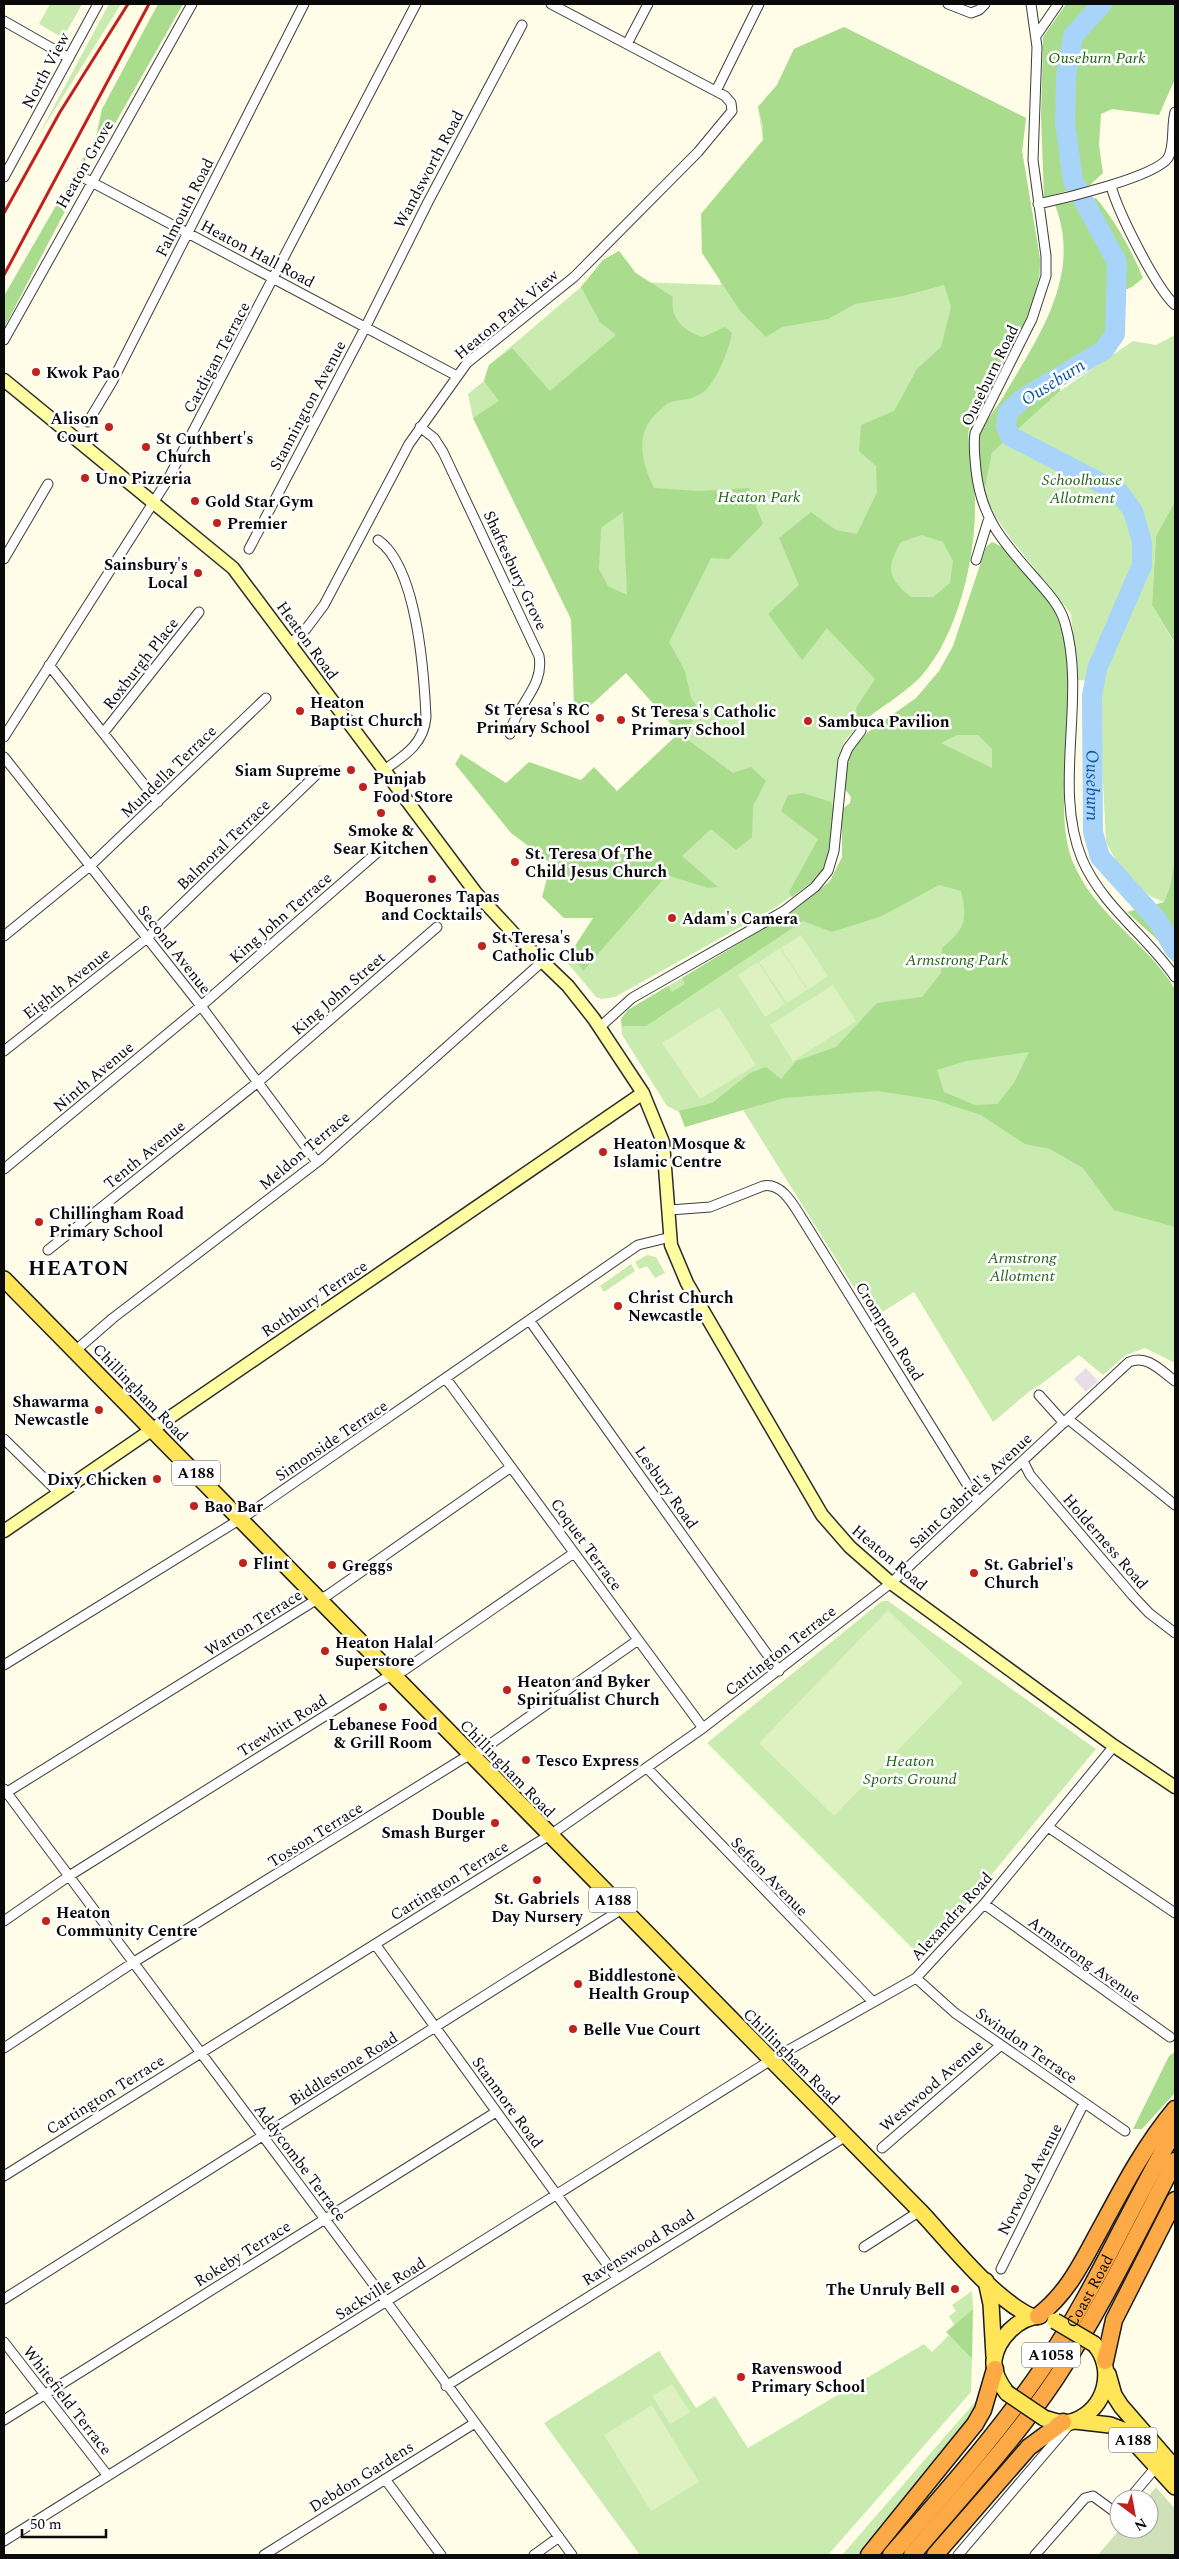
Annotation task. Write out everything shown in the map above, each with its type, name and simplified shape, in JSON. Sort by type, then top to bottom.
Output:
[{"type":"highway","points":[[1036,2316],[1064,2293],[1138,2159],[1175,2109]]},
{"type":"highway","name":"Coast Road","points":[[891,2555],[998,2430],[1043,2368],[1094,2283],[1175,2130]]},
{"type":"highway","name":"Coast Road","points":[[912,2555],[1011,2438],[1055,2378],[1108,2290],[1175,2161]]},
{"type":"highway","points":[[1106,2366],[1114,2320],[1175,2200]]},
{"type":"highway","points":[[869,2555],[975,2424],[983,2410],[994,2365]]},
{"type":"highway","points":[[936,2555],[1029,2447],[1070,2422]]},
{"type":"main road","name":"Chillingham Road","points":[[4,1280],[920,2211],[986,2281],[1016,2308],[1036,2316]]},
{"type":"main road","points":[[986,2281],[991,2304],[994,2365],[1007,2393],[1024,2407],[1044,2418],[1070,2422],[1090,2411],[1100,2398],[1106,2366],[1094,2344],[1055,2321],[1036,2316],[1017,2325],[1003,2338],[994,2365]]},
{"type":"main road","name":"A188","points":[[1106,2366],[1114,2395],[1168,2463],[1175,2487]]},
{"type":"main road","name":"A188","points":[[1070,2422],[1118,2427],[1168,2463]]},
{"type":"street","name":"North View","points":[[4,177],[98,4]]},
{"type":"street","name":"Heaton Grove","points":[[4,340],[87,180],[192,4]]},
{"type":"street","name":"Falmouth Road","points":[[88,422],[112,382],[304,4]]},
{"type":"street","name":"Cardigan Terrace","points":[[4,737],[154,503],[274,278],[416,4]]},
{"type":"street","points":[[551,4],[716,91],[759,4]]},
{"type":"street","points":[[627,44],[648,4]]},
{"type":"street","points":[[948,4],[967,12],[975,12],[985,4]]},
{"type":"street","name":"Ouseburn Road","points":[[1031,4],[1036,36],[1032,148],[1047,265],[1044,287],[1021,344],[979,424],[974,442],[978,487],[988,521],[1057,605],[1066,624],[1073,686],[1070,744],[1072,814],[1075,838],[1083,862],[1103,895],[1175,977]]},
{"type":"street","points":[[1036,36],[1058,4]]},
{"type":"street","points":[[4,21],[69,58]]},
{"type":"street","name":"Wandsworth Road","points":[[364,328],[428,202],[522,25]]},
{"type":"street","name":"Heaton Park View","points":[[290,643],[306,629],[324,605],[420,427],[457,376],[480,351],[574,277],[698,152],[732,111],[730,100],[716,91]]},
{"type":"street","points":[[1038,204],[1110,186],[1166,160],[1172,155],[1175,112]]},
{"type":"street","name":"Heaton Hall Road","points":[[87,180],[457,376]]},
{"type":"street","points":[[1110,186],[1118,207],[1136,242],[1166,295],[1175,305]]},
{"type":"street","name":"Stannington Avenue","points":[[249,549],[364,328]]},
{"type":"street","name":"Heaton Road","points":[[4,380],[233,568],[476,893],[516,936],[568,986],[600,1027],[643,1093],[663,1142],[673,1252],[687,1283],[808,1493],[835,1532],[862,1559],[891,1583],[1114,1746],[1175,1787]]},
{"type":"street","name":"Shaftesbury Grove","points":[[420,427],[434,438],[443,452],[539,656],[540,669],[537,681],[515,718],[510,734]]},
{"type":"street","points":[[4,559],[48,484]]},
{"type":"street","points":[[976,560],[988,521]]},
{"type":"street","points":[[378,540],[386,546],[393,557],[412,601],[426,717],[424,730],[414,748],[384,770]]},
{"type":"street","name":"Roxburgh Place","points":[[104,732],[199,612]]},
{"type":"street","points":[[49,665],[158,802]]},
{"type":"street","name":"Mundella Terrace","points":[[4,936],[92,865],[266,698]]},
{"type":"street","points":[[600,1027],[632,998],[792,906],[823,878],[834,851],[843,760],[848,748],[862,731]]},
{"type":"street","name":"Second Avenue","points":[[4,757],[92,865],[201,1006],[317,1162]]},
{"type":"street","name":"Balmoral Terrace","points":[[147,938],[320,771]]},
{"type":"street","name":"King John Terrace","points":[[201,1006],[380,850]]},
{"type":"street","name":"King John Street","points":[[258,1082],[437,927]]},
{"type":"street","name":"Eighth Avenue","points":[[4,1051],[147,938]]},
{"type":"street","name":"Meldon Terrace","points":[[75,1351],[113,1318],[317,1162],[543,961]]},
{"type":"street","name":"Ninth Avenue","points":[[4,1169],[201,1006]]},
{"type":"street","name":"Tenth Avenue","points":[[48,1250],[258,1082]]},
{"type":"street","name":"Rothbury Terrace","points":[[4,1531],[643,1093]]},
{"type":"street","name":"Crompton Road","points":[[670,1210],[705,1208],[767,1185],[780,1190],[804,1220],[978,1502]]},
{"type":"street","name":"Simonside Terrace","points":[[4,1665],[240,1519],[638,1245],[671,1237]]},
{"type":"street","name":"Lesbury Road","points":[[530,1321],[779,1671]]},
{"type":"street","name":"Saint Gabriel's Avenue","points":[[891,1583],[1128,1362],[1140,1358],[1152,1364],[1175,1381]]},
{"type":"street","name":"Coquet Terrace","points":[[444,1379],[450,1384],[703,1728]]},
{"type":"street","points":[[1039,1396],[1066,1421],[1175,1505]]},
{"type":"street","points":[[4,1438],[58,1493]]},
{"type":"street","name":"Holderness Road","points":[[1023,1461],[1030,1475],[1133,1596],[1149,1613],[1175,1632]]},
{"type":"street","name":"Warton Terrace","points":[[5,1792],[319,1599],[511,1467]]},
{"type":"street","name":"Trewhitt Road","points":[[4,1921],[69,1876],[392,1675],[402,1671],[574,1553]]},
{"type":"street","name":"Cartington Terrace","points":[[4,2176],[549,1836],[703,1728],[891,1583]]},
{"type":"street","name":"Tosson Terrace","points":[[4,2048],[134,1962],[471,1755],[638,1640]]},
{"type":"street","name":"Alexandra Road","points":[[771,2060],[916,1978],[984,1904],[1114,1746]]},
{"type":"street","name":"Sefton Avenue","points":[[647,1768],[873,2002]]},
{"type":"street","name":"Addycombe Terrace","points":[[5,1792],[201,2052],[572,2555]]},
{"type":"street","points":[[1048,1827],[1175,1913]]},
{"type":"street","name":"Armstrong Avenue","points":[[984,1904],[1170,2037]]},
{"type":"street","name":"Biddlestone Road","points":[[4,2299],[622,1909]]},
{"type":"street","name":"Stanmore Road","points":[[374,1944],[617,2278]]},
{"type":"street","name":"Swindon Terrace","points":[[916,1978],[955,2013],[1125,2131]]},
{"type":"street","name":"Westwood Avenue","points":[[882,2148],[1001,2045]]},
{"type":"street","name":"Sackville Road","points":[[4,2540],[771,2060]]},
{"type":"street","name":"Norwood Avenue","points":[[1001,2269],[1084,2103]]},
{"type":"street","name":"Rokeby Terrace","points":[[4,2420],[496,2112]]},
{"type":"street","name":"Ravenswood Road","points":[[446,2386],[846,2136]]},
{"type":"street","points":[[864,2247],[920,2211]]},
{"type":"street","name":"Whitefield Terrace","points":[[4,2342],[108,2476]]},
{"type":"street","points":[[958,2555],[1070,2422]]},
{"type":"street","name":"Debdon Gardens","points":[[264,2555],[475,2423]]},
{"type":"street","points":[[1140,2489],[1168,2463]]},
{"type":"street","points":[[385,2479],[441,2555]]},
{"type":"street","points":[[1035,2555],[1088,2496],[1097,2498],[1109,2508]]},
{"type":"street","points":[[534,2555],[559,2537]]},
{"type":"shaded area","points":[[1086,1368],[1098,1381],[1086,1392],[1074,1379]]},
{"type":"green space","points":[[50,4],[82,4],[63,38],[39,24]]},
{"type":"green space","points":[[109,4],[121,4],[37,138]]},
{"type":"green space","points":[[158,4],[183,4],[112,129],[91,159],[102,109]]},
{"type":"green space","name":"Ouseburn Park","points":[[1066,4],[1175,4],[1175,79],[1159,115],[1112,109],[1101,114],[1099,145],[1103,173],[1090,185],[1044,197],[1041,117],[1043,37]]},
{"type":"green space","name":"Heaton Park","points":[[844,27],[1026,118],[1022,151],[1040,259],[1040,276],[1016,342],[1002,362],[968,430],[975,500],[974,533],[967,576],[940,650],[921,676],[859,724],[843,743],[823,874],[776,907],[615,997],[602,999],[596,997],[566,961],[668,842],[713,778],[632,669],[571,619],[473,418],[468,394],[484,381],[489,365],[581,287],[603,260],[619,251],[637,282],[721,285],[701,214],[763,140],[758,107],[777,85],[794,49]]},
{"type":"green space","points":[[844,27],[1026,118],[1022,151],[1040,259],[1034,297],[1027,315],[969,429],[968,443],[975,493],[975,522],[963,593],[955,616],[935,658],[922,675],[859,724],[856,708],[875,679],[827,628],[802,660],[768,614],[799,585],[779,538],[811,512],[836,530],[857,534],[877,492],[876,466],[859,451],[861,425],[894,411],[917,369],[941,347],[951,307],[944,285],[903,296],[855,304],[828,319],[782,327],[766,337],[740,311],[702,253],[701,214],[763,140],[763,126],[758,107],[777,85],[794,49]],"holes":[[[922,535],[943,542],[953,561],[950,583],[933,597],[911,597],[897,584],[891,572],[893,559],[901,542]]]},
{"type":"green space","points":[[85,155],[87,169],[4,328],[4,296]]},
{"type":"green space","points":[[1096,198],[1122,236],[1143,278],[1132,287],[1108,297],[1108,326],[1100,343],[1094,349],[1061,370],[1060,391],[992,453],[984,494],[979,456],[979,436],[1042,329],[1060,282],[1063,257],[1062,231],[1055,205]]},
{"type":"green space","points":[[619,251],[636,273],[673,297],[672,305],[676,318],[690,332],[703,337],[725,327],[732,333],[722,364],[709,387],[696,397],[671,402],[663,407],[651,419],[646,428],[642,448],[649,478],[654,488],[698,491],[749,488],[763,524],[729,559],[711,558],[669,642],[685,671],[691,698],[701,712],[680,734],[733,773],[751,767],[766,781],[753,806],[752,837],[736,850],[711,829],[682,856],[718,887],[708,888],[667,875],[583,971],[571,952],[593,918],[564,918],[542,897],[551,863],[511,833],[455,764],[461,754],[506,783],[529,762],[581,780],[594,767],[617,791],[679,733],[626,673],[589,707],[574,706],[571,619],[473,418],[499,401],[484,381],[489,365],[512,348],[550,391],[616,335],[600,322],[581,287],[603,260]],"holes":[[[623,512],[627,595],[608,586],[599,569],[601,528]]]},
{"type":"green space","name":"Schoolhouse Allotment","points":[[1175,335],[1175,501],[1156,536],[1152,605],[1175,644],[1175,857],[1170,886],[1164,902],[1150,896],[1122,872],[1106,842],[1098,681],[1077,680],[1071,614],[1011,539],[995,516],[984,494],[992,453],[1060,391],[1133,341],[1156,345]]},
{"type":"green space","points":[[1175,501],[1175,643],[1152,605],[1156,536]]},
{"type":"green space","name":"Armstrong Park","points":[[992,542],[1002,547],[1031,579],[1051,605],[1062,631],[1068,674],[1064,813],[1067,841],[1072,860],[1081,879],[1093,896],[1150,957],[1175,989],[1175,1227],[1114,1210],[1083,1168],[1050,1149],[1025,1144],[981,1115],[935,1100],[878,1091],[784,1098],[685,1127],[679,1111],[712,1103],[750,1073],[766,1067],[781,1079],[796,1061],[836,1047],[877,1003],[922,997],[941,973],[942,948],[956,935],[963,923],[964,909],[961,891],[939,885],[882,916],[832,932],[803,921],[646,1026],[622,1026],[621,1019],[628,1010],[668,986],[672,992],[685,984],[682,978],[797,908],[830,881],[842,857],[842,809],[850,803],[851,797],[844,788],[846,761],[852,750],[868,732],[916,698],[939,671],[953,646],[986,547]],"holes":[[[957,735],[978,735],[992,749],[992,768],[941,743]],[[1029,1052],[1014,1083],[997,1104],[975,1105],[944,1092],[937,1070],[966,1061]]]},
{"type":"green space","name":"Armstrong Park","points":[[946,684],[1063,848],[1087,904],[1175,1010],[1175,1363],[1145,1348],[1126,1355],[1103,1375],[1079,1355],[1030,1391],[993,1422],[914,1292],[873,1318],[743,1110],[685,1127],[679,1112],[667,1106],[622,1035],[621,1019],[628,1010],[837,886]]},
{"type":"green space","points":[[803,793],[831,802],[833,808],[830,853],[823,874],[792,897],[789,892],[818,839],[781,811],[788,795]]},
{"type":"green space","points":[[1175,857],[1175,965],[1161,943],[1127,912],[1164,902],[1170,886]]},
{"type":"green space","points":[[801,935],[828,976],[808,990],[781,948]]},
{"type":"green space","points":[[780,948],[807,990],[787,1003],[759,962]]},
{"type":"green space","points":[[758,962],[785,1004],[765,1017],[738,975]]},
{"type":"green space","points":[[833,985],[856,1021],[793,1061],[770,1025]]},
{"type":"green space","points":[[719,1007],[756,1065],[700,1099],[662,1043]]},
{"type":"green space","points":[[647,1255],[656,1257],[665,1273],[655,1278],[647,1266],[639,1269],[635,1262]]},
{"type":"green space","points":[[631,1264],[635,1271],[604,1292],[600,1286]]},
{"type":"green space","name":"Heaton Sports Ground","points":[[882,1601],[888,1601],[1096,1749],[922,1958],[707,1743]]},
{"type":"green space","points":[[888,1610],[963,1683],[834,1816],[759,1743]]},
{"type":"green space","points":[[1175,2052],[1175,2093],[1142,2129],[1133,2129],[1169,2056]]},
{"type":"green space","points":[[972,2291],[973,2309],[955,2327],[949,2316],[956,2311],[952,2305]]},
{"type":"green space","points":[[973,2309],[972,2359],[946,2332]]},
{"type":"green space","points":[[949,2335],[972,2359],[971,2392],[828,2555],[640,2555],[544,2423],[659,2351],[696,2408],[715,2396],[748,2448],[924,2344],[932,2352]]},
{"type":"green space","points":[[672,2384],[690,2412],[670,2424],[652,2396]]},
{"type":"green space","points":[[982,2394],[973,2419],[862,2555],[842,2555]]},
{"type":"green space","points":[[652,2405],[699,2482],[651,2511],[604,2435]]},
{"type":"green space","points":[[1159,2490],[1175,2509],[1175,2555],[1098,2555],[1112,2539],[1159,2539]]},
{"type":"waterway","name":"Ouseburn","points":[[1102,4],[1073,36],[1066,77],[1065,122],[1073,181],[1117,262],[1115,334],[1104,350],[1025,397],[1008,412],[1006,426],[1010,436],[1120,493],[1133,511],[1142,542],[1142,565],[1097,669],[1092,696],[1093,832],[1100,857],[1158,921],[1175,950]]},
{"type":"railway","points":[[4,213],[60,112],[128,4]]},
{"type":"railway","points":[[4,275],[149,4]]},
{"type":"place","name":"Kwok Pao","points":[[36,372]]},
{"type":"place","name":"Alison Court","points":[[109,427]]},
{"type":"place","name":"St Cuthbert's Church","points":[[146,447]]},
{"type":"place","name":"Uno Pizzeria","points":[[85,478]]},
{"type":"place","name":"Gold Star Gym","points":[[195,501]]},
{"type":"place","name":"Premier","points":[[217,523]]},
{"type":"place","name":"Sainsbury's Local","points":[[198,573]]},
{"type":"place","name":"Heaton Baptist Church","points":[[300,711]]},
{"type":"place","name":"St Teresa's RC Primary School","points":[[600,718]]},
{"type":"place","name":"St Teresa's Catholic Primary School","points":[[621,720]]},
{"type":"place","name":"Sambuca Pavilion","points":[[808,721]]},
{"type":"place","name":"Siam Supreme","points":[[351,770]]},
{"type":"place","name":"Punjab Food Store","points":[[363,787]]},
{"type":"place","name":"Smoke & Sear Kitchen","points":[[381,813]]},
{"type":"place","name":"St. Teresa Of The Child Jesus Church","points":[[515,862]]},
{"type":"place","name":"Boquerones Tapas and Cocktails","points":[[432,879]]},
{"type":"place","name":"Adam's Camera","points":[[672,918]]},
{"type":"place","name":"St Teresa's Catholic Club","points":[[482,946]]},
{"type":"place","name":"Heaton Mosque & Islamic Centre","points":[[603,1152]]},
{"type":"place","name":"Chillingham Road Primary School","points":[[39,1222]]},
{"type":"place","name":"Christ Church Newcastle","points":[[618,1306]]},
{"type":"place","name":"Shawarma Newcastle","points":[[99,1410]]},
{"type":"place","name":"Dixy Chicken","points":[[157,1479]]},
{"type":"place","name":"Bao Bar","points":[[194,1506]]},
{"type":"place","name":"Flint","points":[[243,1563]]},
{"type":"place","name":"Greggs","points":[[332,1565]]},
{"type":"place","name":"St. Gabriel's Church","points":[[974,1573]]},
{"type":"place","name":"Heaton Halal Superstore","points":[[325,1651]]},
{"type":"place","name":"Heaton and Byker Spiritualist Church","points":[[507,1690]]},
{"type":"place","name":"Lebanese Food & Grill Room","points":[[383,1707]]},
{"type":"place","name":"Tesco Express","points":[[526,1760]]},
{"type":"place","name":"Double Smash Burger","points":[[495,1823]]},
{"type":"place","name":"St. Gabriels Day Nursery","points":[[537,1880]]},
{"type":"place","name":"Heaton Community Centre","points":[[46,1921]]},
{"type":"place","name":"Biddlestone Health Group","points":[[578,1984]]},
{"type":"place","name":"Belle Vue Court","points":[[573,2029]]},
{"type":"place","name":"The Unruly Bell","points":[[955,2289]]},
{"type":"place","name":"Ravenswood Primary School","points":[[741,2377]]},
{"type":"district","name":"HEATON","points":[[79,1268]]},
{"type":"park label","name":"Armstrong Allotment","points":[[1022,1266]]}]
